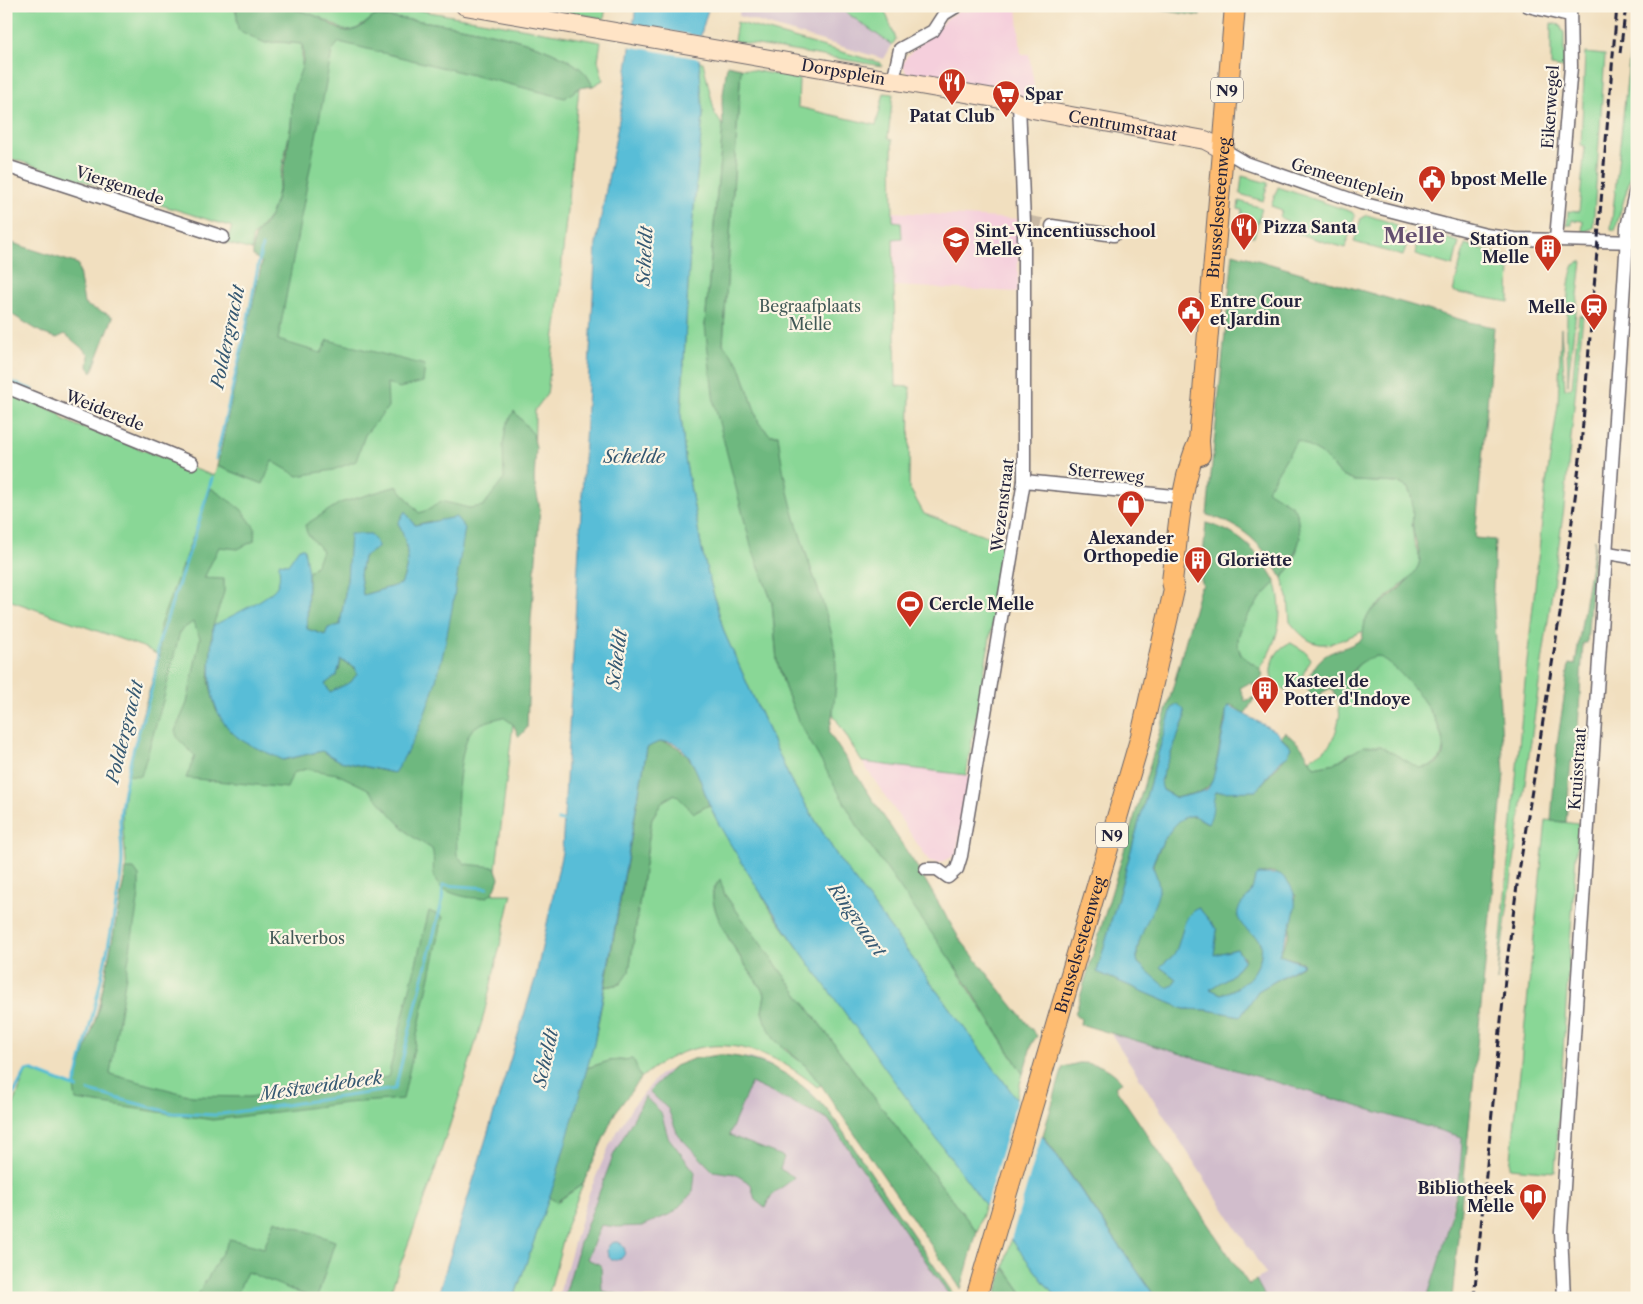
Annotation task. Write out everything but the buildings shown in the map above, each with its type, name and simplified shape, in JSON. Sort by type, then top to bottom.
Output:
[{"type":"main road","name":"Dorpsplein","points":[[465,6],[729,52],[894,73],[1019,104]]},
{"type":"main road","name":"Brusselsesteenweg","points":[[976,1298],[1141,736],[1174,590],[1179,583],[1193,516],[1200,452],[1198,441],[1235,6]]},
{"type":"main road","name":"Centrumstraat","points":[[1019,104],[1032,109],[1205,140],[1224,150]]},
{"type":"main road","name":"Brusselsesteenweg","points":[[1174,590],[1172,581],[1184,497],[1198,441]]},
{"type":"street","points":[[894,73],[900,49],[933,31],[944,14],[957,6]]},
{"type":"street","points":[[1528,6],[1570,11]]},
{"type":"street","name":"Eikerwegel","points":[[1556,239],[1571,67],[1570,11]]},
{"type":"street","name":"Wezenstraat","points":[[926,869],[937,870],[948,877],[957,869],[961,856],[1024,481],[1027,222],[1019,104]]},
{"type":"street","name":"Gemeenteplein","points":[[1224,150],[1252,166],[1362,203],[1486,235],[1556,239]]},
{"type":"street","name":"Viergemede","points":[[6,166],[223,236]]},
{"type":"street","name":"Kruisstraat","points":[[1564,1298],[1561,1232],[1608,553],[1626,254],[1631,242],[1637,186]]},
{"type":"street","points":[[1052,226],[1114,235]]},
{"type":"street","points":[[1556,239],[1631,242]]},
{"type":"street","name":"Weiderede","points":[[6,387],[192,463]]},
{"type":"street","name":"Sterreweg","points":[[1024,481],[1184,497]]},
{"type":"street","points":[[1608,553],[1637,558]]},
{"type":"shaded area","points":[[740,6],[837,6],[892,45],[884,59],[739,16]]},
{"type":"shaded area","points":[[1017,6],[1021,55],[1029,54],[1037,104],[906,73],[903,64],[906,57],[950,16],[960,11]]},
{"type":"shaded area","name":"Sint-Vincentiusschool Melle","points":[[893,212],[1018,219],[1018,292],[895,286]]},
{"type":"shaded area","points":[[862,762],[966,775],[971,778],[956,855],[939,863],[929,861]]},
{"type":"shaded area","points":[[1110,1032],[1462,1137],[1461,1166],[1444,1245],[1427,1298],[1266,1298],[1256,1280],[1266,1274]]},
{"type":"shaded area","points":[[718,1055],[750,1058],[766,1063],[810,1091],[831,1114],[956,1298],[558,1298],[588,1195],[610,1144],[632,1107],[659,1075],[693,1059]]},
{"type":"green space","points":[[6,6],[236,6],[235,11],[265,43],[302,44],[302,72],[293,95],[291,125],[276,199],[270,216],[252,238],[252,250],[226,243],[232,227],[6,157]]},
{"type":"green space","points":[[236,6],[289,8],[310,14],[339,29],[347,31],[361,27],[374,16],[424,21],[483,31],[540,47],[564,58],[584,72],[593,86],[579,88],[565,98],[339,42],[332,51],[278,340],[321,353],[328,340],[425,365],[423,382],[399,388],[387,383],[388,407],[365,435],[356,461],[333,470],[298,476],[272,461],[263,484],[217,466],[262,262],[253,256],[253,246],[257,234],[270,216],[279,189],[291,126],[292,96],[302,66],[303,53],[302,44],[265,43],[238,30]]},
{"type":"green space","points":[[280,6],[395,6],[601,42],[598,60],[603,80],[593,86],[584,72],[564,58],[513,38],[483,31],[424,21],[374,16],[357,28],[346,30],[314,15]]},
{"type":"green space","points":[[541,6],[606,6],[604,19]]},
{"type":"green space","points":[[837,6],[883,6],[896,39],[892,45]]},
{"type":"green space","points":[[1134,6],[1200,6],[1200,16]]},
{"type":"green space","points":[[737,22],[881,63],[882,66],[734,41]]},
{"type":"green space","points":[[1551,23],[1560,25],[1564,33],[1564,68],[1551,66]]},
{"type":"green space","points":[[1633,23],[1637,23],[1637,155],[1615,230],[1611,229]]},
{"type":"green space","name":"Kalverbos","points":[[324,34],[579,88],[561,288],[547,394],[535,410],[534,481],[513,724],[493,894],[512,894],[483,1018],[430,1185],[388,1298],[6,1298],[6,1124],[27,1070],[74,1087],[80,1070],[91,1035],[119,917],[126,870],[122,814],[126,787],[138,730],[160,656],[143,647],[6,599],[6,391],[59,413],[63,419],[78,426],[214,476],[217,466],[230,471]]},
{"type":"green space","points":[[1585,53],[1605,55],[1593,228],[1582,233],[1583,221],[1572,220],[1572,225],[1567,225],[1568,211],[1579,212],[1585,146],[1581,145]]},
{"type":"green space","points":[[699,62],[703,62],[715,114],[723,126],[705,325],[751,546],[772,602],[777,661],[785,688],[798,720],[1023,1074],[1016,1098],[839,859],[790,779],[724,632],[703,555],[685,459],[681,415],[690,248],[703,115]]},
{"type":"green space","points":[[727,65],[741,68],[723,344],[739,364],[759,423],[770,435],[778,435],[791,505],[826,612],[834,643],[836,683],[829,733],[919,870],[959,938],[1037,1036],[1032,1043],[1023,1074],[968,985],[862,834],[798,720],[785,688],[777,661],[772,602],[751,546],[714,403],[705,325],[723,126],[722,102]]},
{"type":"green space","name":"Begraafplaats Melle","points":[[741,68],[799,79],[798,107],[876,125],[884,93],[893,94],[888,137],[892,140],[893,221],[901,222],[902,238],[893,239],[896,386],[910,387],[909,487],[924,514],[1010,544],[1005,551],[966,775],[862,762],[833,714],[835,653],[822,602],[793,514],[781,464],[778,435],[770,435],[759,423],[739,364],[723,344]]},
{"type":"green space","points":[[1242,176],[1268,183],[1263,201],[1240,194]]},
{"type":"green space","points":[[1278,187],[1352,212],[1355,216],[1345,248],[1285,230],[1288,221],[1280,218],[1282,210],[1271,206]]},
{"type":"green space","points":[[1239,201],[1262,208],[1254,237],[1240,232],[1242,210],[1238,209]]},
{"type":"green space","points":[[1367,215],[1392,223],[1409,236],[1403,256],[1354,242],[1361,218]]},
{"type":"green space","points":[[1442,237],[1459,242],[1453,266],[1415,255],[1417,240]]},
{"type":"green space","points":[[6,241],[78,264],[84,304],[113,317],[92,372],[88,367],[89,354],[65,334],[57,338],[44,334],[6,311]]},
{"type":"green space","points":[[1465,244],[1510,258],[1509,302],[1453,292]]},
{"type":"green space","points":[[1233,253],[1469,322],[1494,327],[1475,538],[1495,540],[1493,591],[1504,774],[1452,1298],[1427,1298],[1455,1198],[1462,1137],[1080,1024],[1081,1019],[1075,1014],[1170,698],[1200,588],[1203,586],[1201,579],[1206,523],[1229,532],[1248,545],[1263,562],[1276,583],[1254,606],[1247,616],[1238,637],[1238,647],[1242,655],[1260,669],[1263,676],[1255,685],[1249,683],[1240,688],[1245,701],[1255,697],[1245,714],[1231,705],[1227,707],[1214,776],[1208,787],[1204,790],[1176,798],[1161,788],[1162,775],[1185,718],[1162,740],[1097,972],[1184,1009],[1207,1010],[1241,1016],[1258,991],[1302,966],[1302,962],[1279,955],[1289,935],[1296,896],[1274,872],[1259,874],[1250,894],[1245,928],[1261,942],[1260,960],[1256,969],[1245,982],[1221,994],[1210,989],[1232,975],[1245,959],[1237,949],[1214,955],[1217,930],[1199,908],[1193,911],[1183,928],[1175,953],[1160,967],[1176,979],[1173,985],[1168,988],[1165,987],[1138,963],[1137,955],[1138,946],[1158,890],[1153,864],[1168,834],[1179,821],[1186,817],[1192,816],[1207,823],[1214,794],[1219,791],[1256,791],[1281,762],[1291,747],[1281,736],[1285,732],[1302,747],[1314,767],[1335,763],[1364,746],[1381,746],[1419,768],[1436,764],[1440,760],[1444,749],[1434,718],[1424,702],[1399,672],[1387,661],[1377,656],[1364,661],[1353,670],[1349,679],[1349,695],[1340,704],[1331,688],[1321,693],[1324,701],[1315,700],[1310,695],[1308,689],[1310,676],[1315,666],[1326,655],[1362,639],[1365,621],[1370,612],[1400,588],[1418,566],[1420,556],[1414,533],[1413,505],[1408,488],[1399,483],[1354,481],[1342,476],[1322,454],[1297,440],[1267,490],[1291,505],[1297,513],[1300,539],[1290,568],[1282,578],[1268,556],[1252,538],[1232,524],[1207,515]]},
{"type":"green space","points":[[1582,261],[1568,385],[1568,289],[1574,265]]},
{"type":"green space","points":[[1579,315],[1583,316],[1564,508],[1497,981],[1526,671],[1546,484],[1558,405],[1561,328],[1565,389],[1572,387]]},
{"type":"green space","points":[[514,411],[533,434],[536,448],[534,481],[540,509],[531,619],[527,728],[519,737],[513,724],[503,717],[483,723],[472,730],[463,754],[457,809],[457,855],[465,864],[495,867],[499,878],[492,894],[485,897],[471,898],[454,894],[441,887],[434,875],[432,849],[410,835],[368,789],[337,774],[306,769],[293,773],[287,788],[186,778],[195,756],[178,739],[175,731],[187,703],[200,638],[193,622],[180,631],[163,701],[141,776],[128,775],[141,719],[160,655],[160,625],[211,488],[241,509],[255,528],[254,541],[238,549],[219,547],[204,578],[224,579],[224,592],[213,626],[209,681],[216,710],[283,760],[322,751],[340,761],[394,773],[431,521],[415,525],[405,512],[398,523],[405,538],[407,553],[406,568],[401,584],[363,595],[360,575],[363,557],[351,534],[347,581],[340,625],[328,628],[325,635],[307,629],[308,573],[316,565],[322,551],[307,533],[305,525],[340,503],[397,486],[419,513],[430,509],[441,501],[469,508],[483,506],[504,479],[503,446],[506,426]]},
{"type":"green space","points":[[1297,439],[1322,454],[1342,476],[1354,481],[1399,483],[1408,488],[1414,503],[1412,524],[1414,542],[1420,558],[1418,571],[1370,612],[1365,621],[1364,631],[1332,643],[1316,643],[1308,640],[1290,622],[1288,597],[1282,578],[1293,563],[1296,555],[1298,539],[1297,513],[1266,490]]},
{"type":"green space","points":[[1595,539],[1587,643],[1583,643],[1576,762],[1571,761],[1566,822],[1551,821],[1557,745],[1569,664],[1575,665]]},
{"type":"green space","points":[[1276,583],[1279,595],[1280,618],[1275,638],[1260,669],[1241,654],[1238,636],[1255,606]]},
{"type":"green space","points":[[1291,643],[1306,652],[1311,659],[1298,684],[1286,690],[1273,681],[1271,673],[1274,658],[1279,651]]},
{"type":"green space","points":[[1377,655],[1387,661],[1409,682],[1429,710],[1442,737],[1443,749],[1440,759],[1431,766],[1419,768],[1408,764],[1350,753],[1335,763],[1314,767],[1309,759],[1329,746],[1332,741],[1339,717],[1338,708],[1343,701],[1354,671],[1366,659]]},
{"type":"green space","points":[[341,660],[358,670],[357,674],[348,684],[330,692],[325,684],[339,671]]},
{"type":"green space","points":[[658,741],[679,748],[687,755],[698,774],[709,805],[694,813],[675,794],[663,801],[652,818],[629,972],[620,984],[605,987],[647,748]]},
{"type":"green space","points":[[675,794],[694,813],[709,805],[772,912],[985,1204],[977,1232],[860,1079],[725,895],[720,880],[713,891],[718,917],[741,959],[765,994],[762,1012],[785,1050],[805,1065],[821,1085],[817,1087],[796,1071],[774,1059],[752,1050],[730,1046],[708,1046],[685,1051],[663,1062],[641,1078],[632,1059],[609,1061],[587,1068],[594,1044],[605,987],[620,984],[629,971],[652,818],[663,801]]},
{"type":"green space","points":[[1546,820],[1578,824],[1555,1172],[1510,1168]]},
{"type":"green space","points":[[126,869],[134,869],[139,876],[139,895],[110,1074],[192,1096],[249,1097],[388,1077],[429,911],[443,917],[403,1099],[346,1103],[213,1120],[76,1100],[74,1087],[99,1008]]},
{"type":"green space","points":[[720,879],[725,895],[860,1079],[977,1232],[961,1289],[821,1085],[805,1065],[775,1040],[762,1012],[765,994],[724,931],[718,917],[713,893]]},
{"type":"green space","points":[[718,1055],[752,1060],[781,1071],[819,1101],[831,1114],[956,1298],[949,1295],[828,1119],[751,1083],[729,1135],[784,1157],[780,1169],[794,1177],[775,1192],[765,1208],[755,1200],[751,1184],[735,1174],[713,1171],[678,1135],[668,1109],[649,1091],[675,1066],[693,1059]]},
{"type":"green space","points":[[633,1059],[641,1078],[615,1113],[583,1184],[556,1202],[549,1197],[587,1068],[609,1061]]},
{"type":"green space","points":[[1079,1063],[1092,1064],[1108,1069],[1122,1082],[1115,1087],[1249,1285],[1256,1280],[1266,1298],[1156,1298],[1043,1135],[1063,1067]]},
{"type":"green space","points":[[645,1097],[661,1112],[668,1137],[695,1172],[693,1192],[673,1213],[642,1226],[617,1227],[601,1225],[587,1259],[601,1265],[602,1291],[634,1298],[564,1298],[580,1243],[613,1156]]},
{"type":"green space","points":[[583,1184],[567,1225],[548,1298],[514,1298],[549,1197],[557,1202]]},
{"type":"green space","points":[[275,1220],[335,1241],[317,1298],[312,1298],[247,1272],[235,1298],[196,1298],[230,1239],[264,1248]]},
{"type":"green space","points":[[1011,1239],[1056,1298],[1026,1298],[1004,1267]]},
{"type":"green space","points":[[1004,1267],[1026,1298],[995,1298]]},
{"type":"water","points":[[636,6],[709,6],[701,34],[699,58],[703,115],[690,248],[681,415],[685,459],[703,555],[724,632],[790,779],[839,859],[1016,1098],[1156,1298],[1056,1298],[936,1139],[819,978],[774,912],[726,837],[710,806],[696,770],[682,748],[672,743],[661,742],[647,748],[594,1044],[555,1181],[514,1298],[437,1298],[536,976],[562,852],[596,244],[623,98]]},
{"type":"water","points":[[405,511],[415,525],[456,517],[465,528],[443,655],[424,716],[411,745],[394,773],[340,761],[322,751],[283,760],[239,739],[225,724],[213,698],[210,670],[213,626],[258,602],[273,591],[279,580],[279,563],[288,564],[299,548],[304,548],[308,573],[307,629],[325,635],[328,628],[340,625],[347,581],[350,534],[371,534],[379,547],[363,557],[360,575],[363,595],[401,584],[406,568],[407,553],[398,523]],"holes":[[[341,660],[355,667],[357,674],[351,682],[330,692],[325,684],[337,675]]]},
{"type":"water","points":[[1178,704],[1184,710],[1185,718],[1160,781],[1163,790],[1176,798],[1204,791],[1209,787],[1215,771],[1226,721],[1226,712],[1229,706],[1275,731],[1291,747],[1288,755],[1281,760],[1256,791],[1216,792],[1212,815],[1208,823],[1194,816],[1187,816],[1180,820],[1162,843],[1152,866],[1158,882],[1158,895],[1138,945],[1137,955],[1138,963],[1167,988],[1173,985],[1176,979],[1160,967],[1174,954],[1189,915],[1199,908],[1217,930],[1214,955],[1237,949],[1244,960],[1232,975],[1210,989],[1221,994],[1245,982],[1256,969],[1260,960],[1261,942],[1243,926],[1239,920],[1238,911],[1251,892],[1255,877],[1259,874],[1280,874],[1289,883],[1294,893],[1294,913],[1279,955],[1304,964],[1258,991],[1241,1016],[1207,1010],[1184,1009],[1097,972],[1162,740],[1172,708]]},
{"type":"water","points":[[616,1242],[622,1245],[625,1251],[622,1257],[616,1260],[610,1257],[607,1251],[610,1245]]},
{"type":"pier","points":[[631,24],[703,37],[701,59],[627,46]]},
{"type":"pier","points":[[1018,1096],[1043,1131],[1010,1243],[985,1208]]},
{"type":"waterway","name":"Poldergracht","points":[[216,459],[245,333],[262,246]]},
{"type":"waterway","points":[[6,380],[33,390]]},
{"type":"waterway","name":"Poldergracht","points":[[74,1087],[101,980],[117,899],[122,859],[120,814],[129,764],[150,696],[157,662],[158,645],[212,478]]},
{"type":"waterway","name":"Mestweidebeek","points":[[558,820],[567,822]]},
{"type":"waterway","name":"Mestweidebeek","points":[[89,1091],[173,1113],[215,1115],[395,1089],[442,902],[443,885],[488,888]]},
{"type":"waterway","name":"Mestweidebeek","points":[[6,1108],[26,1071],[31,1070],[77,1088]]},
{"type":"tunnel","points":[[1030,222],[1052,226]]},
{"type":"railway","points":[[1474,1298],[1506,969],[1518,878],[1560,614],[1580,459],[1617,6]]},
{"type":"railway","points":[[1620,53],[1626,6]]},
{"type":"place","name":"Patat Club","points":[[952,106]]},
{"type":"place","name":"Spar","points":[[1006,118]]},
{"type":"place","name":"bpost Melle","points":[[1432,203]]},
{"type":"place","name":"Pizza Santa","points":[[1244,251]]},
{"type":"place","name":"Sint-Vincentiusschool Melle","points":[[956,264]]},
{"type":"place","name":"Station Melle","points":[[1548,272]]},
{"type":"place","name":"Melle","points":[[1594,331]]},
{"type":"place","name":"Entre Cour et Jardin","points":[[1191,334]]},
{"type":"place","name":"Alexander Orthopedie","points":[[1131,528]]},
{"type":"place","name":"Gloriëtte","points":[[1198,584]]},
{"type":"place","name":"Cercle Melle","points":[[910,628]]},
{"type":"place","name":"Kasteel de Potter d'Indoye","points":[[1265,714]]},
{"type":"place","name":"Bibliotheek Melle","points":[[1533,1221]]},
{"type":"district","name":"Melle","points":[[1414,235]]},
{"type":"water label","name":"Scheldt","points":[[645,256]]},
{"type":"water label","name":"Schelde","points":[[634,457]]},
{"type":"water label","name":"Scheldt","points":[[617,659]]},
{"type":"water label","name":"Ringvaart","points":[[857,920]]},
{"type":"water label","name":"Scheldt","points":[[546,1058]]}]
